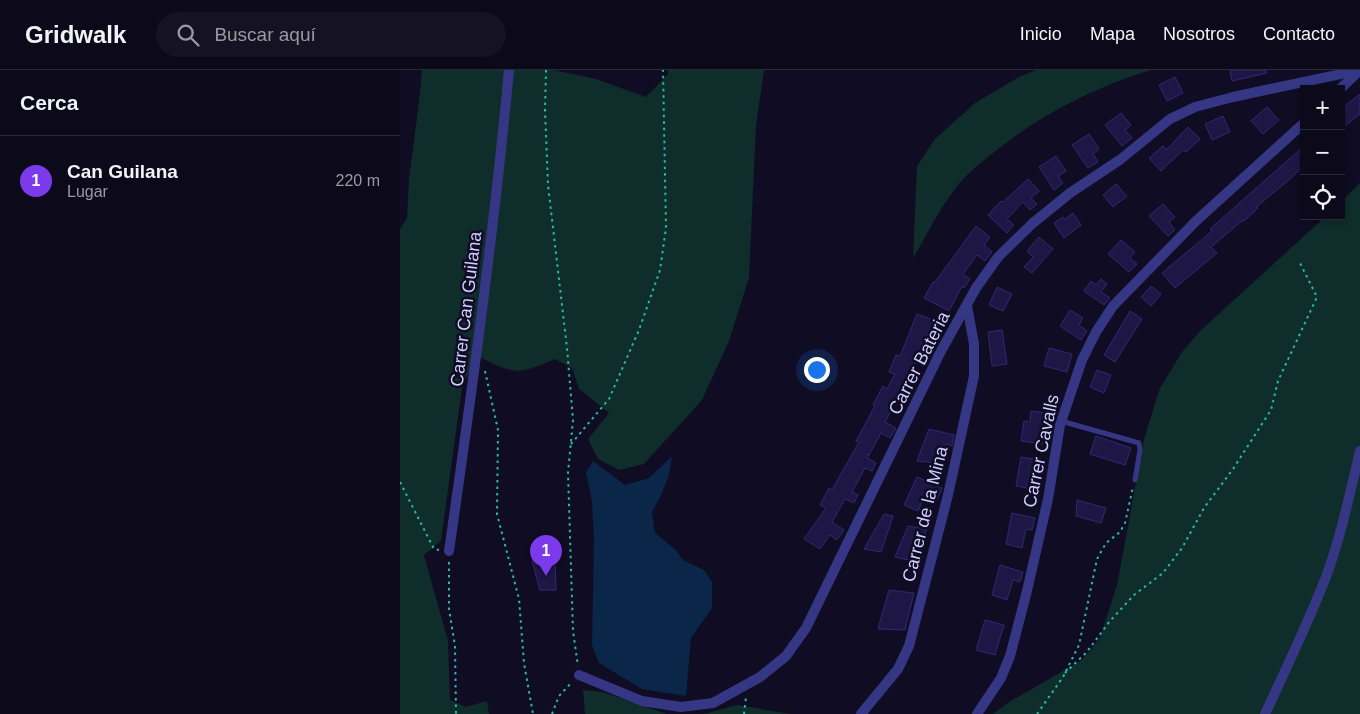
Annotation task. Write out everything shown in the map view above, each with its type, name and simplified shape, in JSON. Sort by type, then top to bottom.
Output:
[{"type":"street","name":"Carrer Can Guilana","points":[[448,551],[478,347],[499,185],[509,70]]},
{"type":"street","points":[[1344,85],[1360,70]]},
{"type":"street","name":"Carrer Bateria","points":[[579,675],[642,701],[681,708],[713,703],[760,677],[786,656],[806,628],[942,351],[976,288],[998,257],[1033,223],[1070,193],[1121,160],[1170,119],[1195,107],[1233,97],[1360,70]]},
{"type":"street","name":"Carrer Cavalls","points":[[977,714],[1001,678],[1010,656],[1048,499],[1061,421],[1082,360],[1113,306],[1196,221],[1300,127]]},
{"type":"street","name":"Carrer de la Mina","points":[[861,714],[898,669],[909,646],[948,495],[974,376],[974,344],[966,306]]},
{"type":"street","points":[[1265,714],[1326,576],[1342,526],[1360,450]]},
{"type":"lane","points":[[1061,421],[1138,443],[1140,450],[1134,480]]},
{"type":"path","points":[[546,70],[544,110],[548,185],[573,420],[568,473],[573,631],[579,675],[559,696],[552,714]]},
{"type":"path","points":[[571,444],[609,399],[639,330],[660,270],[666,228],[663,70]]},
{"type":"path","points":[[1065,673],[1086,653],[1110,621],[1134,595],[1163,573],[1182,548],[1204,508],[1233,469],[1270,410],[1278,381],[1317,297],[1299,261]]},
{"type":"path","points":[[485,371],[498,430],[497,514],[519,599],[524,663],[533,714]]},
{"type":"path","points":[[1037,714],[1065,673],[1079,645],[1097,559],[1106,543],[1120,532],[1125,523],[1134,480]]},
{"type":"path","points":[[400,482],[434,549],[448,551],[450,591],[448,610],[455,646],[456,714]]},
{"type":"path","points":[[744,686],[746,697],[744,714]]},
{"type":"green space","points":[[422,70],[554,70],[596,79],[646,97],[668,74],[668,70],[764,70],[756,126],[749,278],[729,341],[702,400],[644,464],[619,470],[598,459],[588,439],[609,413],[579,389],[572,368],[555,359],[532,368],[516,371],[477,356],[462,388],[441,541],[424,555],[448,641],[450,700],[466,707],[487,701],[489,714],[400,714],[400,229],[407,218],[409,179]]},
{"type":"green space","points":[[1036,70],[1151,70],[1108,85],[1068,104],[1029,127],[993,153],[971,171],[956,187],[913,258],[917,166],[935,139],[975,103],[1019,77]]},
{"type":"green space","points":[[1360,183],[1360,714],[993,714],[1009,702],[1082,660],[1100,638],[1117,585],[1144,439],[1160,388],[1182,352],[1200,331],[1322,220],[1345,220],[1345,198]]},
{"type":"green space","points":[[583,690],[603,692],[667,714],[585,714]]},
{"type":"green space","points":[[737,705],[791,714],[704,714]]},
{"type":"water","points":[[672,456],[669,475],[652,512],[655,533],[676,550],[683,560],[704,570],[712,582],[712,608],[691,638],[686,696],[642,689],[599,663],[592,645],[594,541],[592,502],[586,472],[593,461],[625,485],[649,478]]},
{"type":"building","points":[[1230,70],[1266,70],[1267,73],[1232,81]]},
{"type":"building","points":[[1175,77],[1183,93],[1167,101],[1159,85]]},
{"type":"building","points":[[1360,94],[1360,114],[1345,126],[1345,106]]},
{"type":"building","points":[[1267,107],[1279,120],[1263,134],[1251,121]]},
{"type":"building","points":[[1121,113],[1131,125],[1125,130],[1132,138],[1122,146],[1105,125]]},
{"type":"building","points":[[1223,116],[1230,132],[1212,140],[1205,124]]},
{"type":"building","points":[[1188,127],[1200,139],[1186,152],[1183,150],[1161,171],[1149,158],[1163,146],[1166,150]]},
{"type":"building","points":[[1089,134],[1099,149],[1093,154],[1098,162],[1088,168],[1072,145]]},
{"type":"building","points":[[1300,150],[1300,169],[1256,207],[1258,208],[1244,221],[1211,247],[1217,253],[1175,288],[1162,273],[1212,231],[1210,229]]},
{"type":"building","points":[[1056,156],[1066,171],[1058,176],[1063,183],[1054,190],[1039,167]]},
{"type":"building","points":[[1028,179],[1039,191],[1031,198],[1037,204],[1030,210],[1023,202],[1007,219],[1014,225],[1007,233],[988,215],[1001,201],[1003,202]]},
{"type":"building","points":[[1116,184],[1127,196],[1113,207],[1103,195]]},
{"type":"building","points":[[1163,204],[1175,217],[1169,222],[1175,230],[1168,236],[1149,216]]},
{"type":"building","points":[[1073,213],[1081,225],[1064,238],[1054,223],[1063,217],[1065,219]]},
{"type":"building","points":[[976,226],[990,237],[984,245],[992,252],[985,261],[977,255],[963,274],[970,279],[964,288],[962,286],[949,311],[924,298],[933,282],[935,282]]},
{"type":"building","points":[[1039,237],[1053,249],[1032,273],[1024,267],[1033,257],[1027,251]]},
{"type":"building","points":[[1121,240],[1135,252],[1130,258],[1137,264],[1129,272],[1108,254]]},
{"type":"building","points":[[1101,279],[1107,284],[1101,292],[1110,298],[1104,305],[1084,291],[1091,281],[1096,285]]},
{"type":"building","points":[[1151,286],[1161,294],[1151,306],[1141,297]]},
{"type":"building","points":[[997,287],[1012,294],[1003,311],[989,305]]},
{"type":"building","points":[[1070,310],[1083,318],[1079,325],[1087,331],[1081,340],[1060,326]]},
{"type":"building","points":[[1130,311],[1142,319],[1115,362],[1104,355]]},
{"type":"building","points":[[917,314],[939,322],[935,332],[929,330],[904,390],[910,394],[906,401],[898,397],[885,422],[896,428],[890,438],[881,433],[867,458],[876,463],[872,471],[865,468],[852,492],[858,495],[854,503],[845,499],[832,522],[844,530],[837,540],[830,535],[820,549],[804,539],[826,508],[820,505],[829,488],[832,490],[859,442],[856,441],[875,406],[873,405],[883,386],[887,389],[895,374],[889,372],[896,355],[900,356]]},
{"type":"building","points":[[1002,330],[1007,364],[992,366],[988,332]]},
{"type":"building","points":[[1049,348],[1072,354],[1067,372],[1044,366]]},
{"type":"building","points":[[1097,370],[1111,375],[1104,393],[1090,387]]},
{"type":"building","points":[[1031,411],[1047,413],[1043,444],[1021,441],[1024,421],[1030,422]]},
{"type":"building","points":[[929,429],[954,435],[952,446],[946,444],[937,463],[917,461]]},
{"type":"building","points":[[1096,436],[1131,448],[1125,465],[1090,454]]},
{"type":"building","points":[[1021,457],[1045,461],[1043,473],[1035,471],[1032,489],[1016,486]]},
{"type":"building","points":[[917,477],[942,488],[937,500],[925,495],[918,511],[904,505]]},
{"type":"building","points":[[1077,500],[1106,508],[1101,523],[1076,516]]},
{"type":"building","points":[[1012,513],[1035,518],[1032,530],[1026,529],[1022,548],[1006,544]]},
{"type":"building","points":[[884,514],[893,516],[881,552],[864,549]]},
{"type":"building","points":[[908,526],[927,529],[913,561],[895,557]]},
{"type":"building","points":[[555,559],[556,590],[540,590],[532,561]]},
{"type":"building","points":[[1000,565],[1023,572],[1020,582],[1013,580],[1007,600],[992,595]]},
{"type":"building","points":[[889,590],[914,593],[905,630],[878,629]]},
{"type":"building","points":[[985,620],[1004,625],[995,655],[976,650]]},
{"type":"place","name":"Can Guilana","points":[[546,576]]}]
